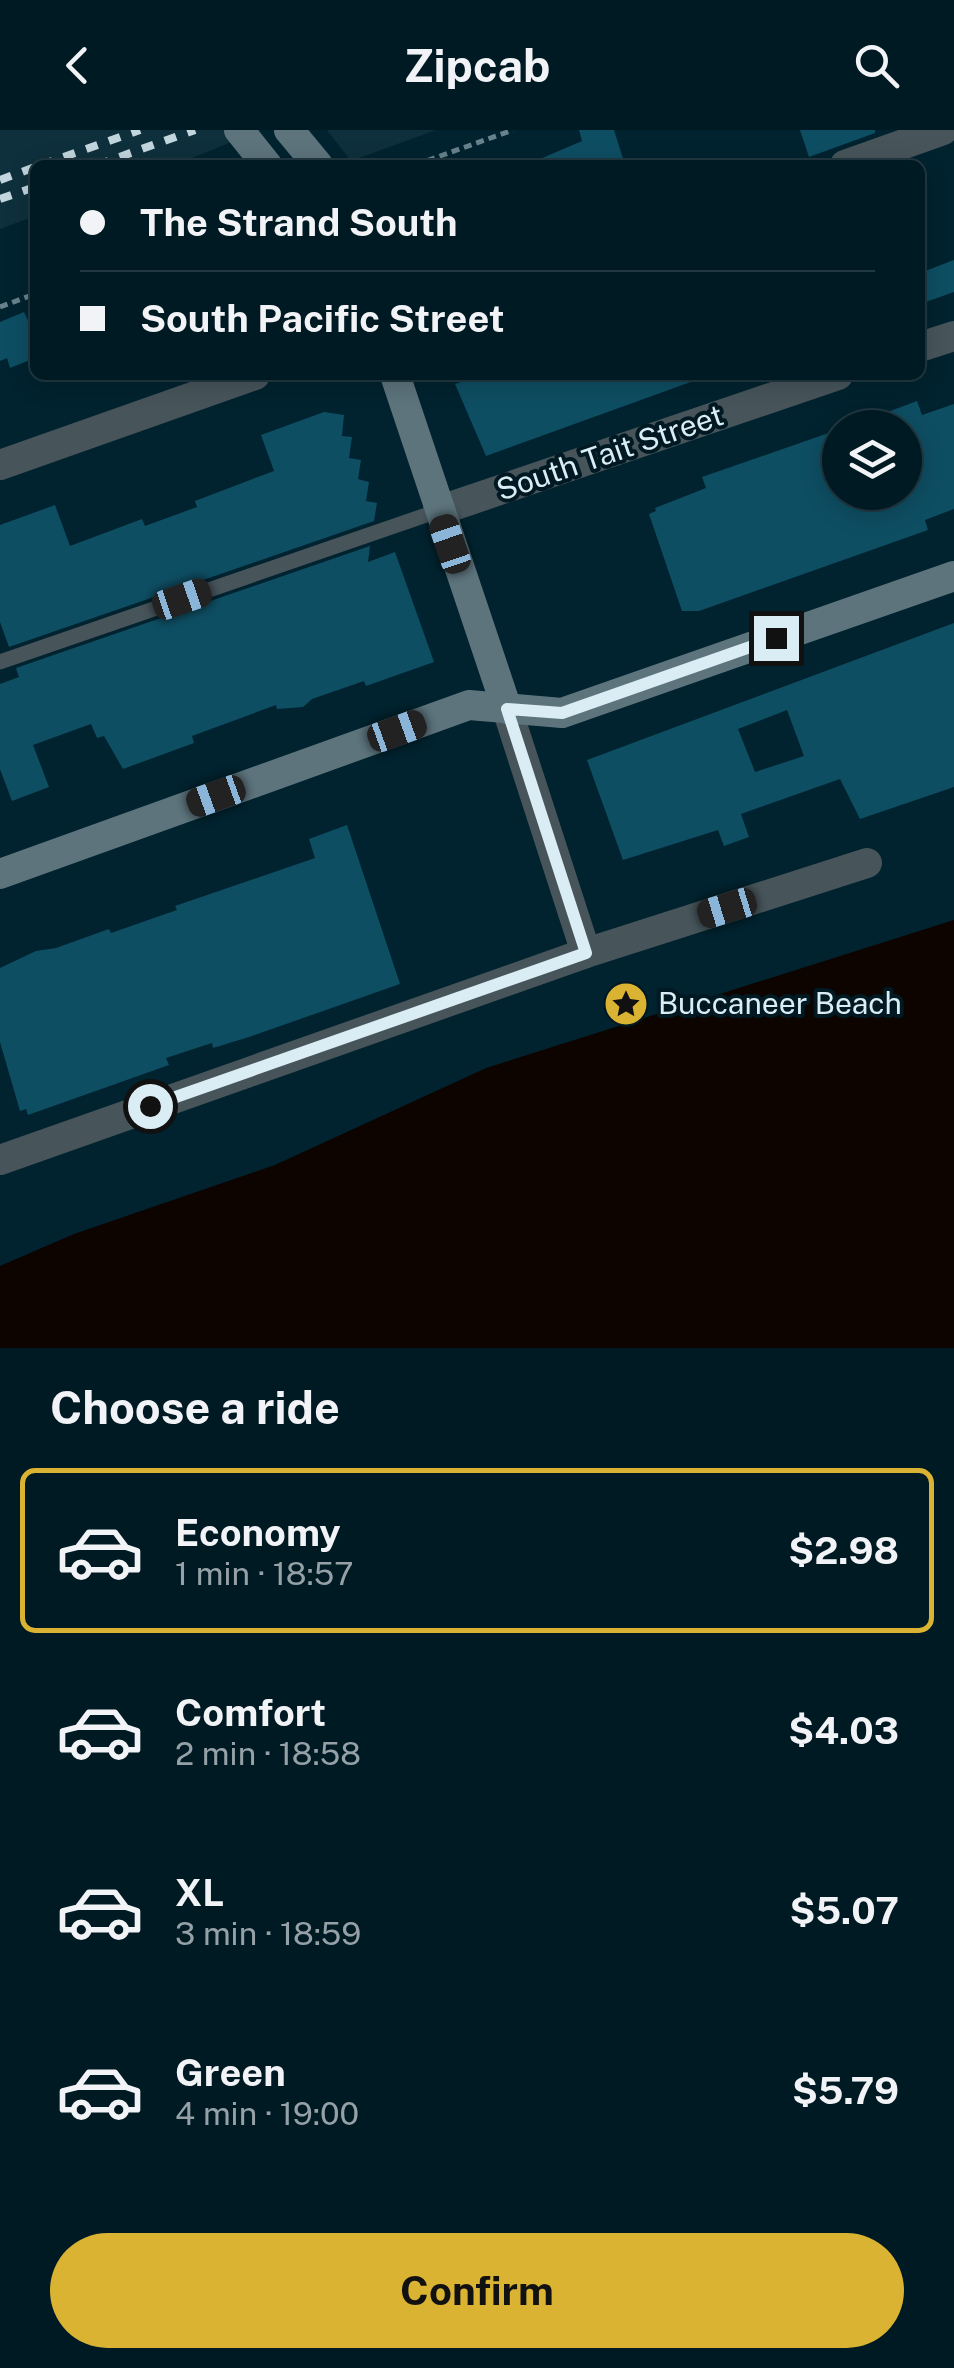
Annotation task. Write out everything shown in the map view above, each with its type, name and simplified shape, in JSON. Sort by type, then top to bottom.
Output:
[{"type":"main road","points":[[238,130],[262,160]]},
{"type":"main road","points":[[289,130],[314,160]]},
{"type":"main road","points":[[396,380],[507,709]]},
{"type":"main road","points":[[0,874],[469,705],[562,713],[954,576]]},
{"type":"street","points":[[859,160],[943,130]]},
{"type":"street","points":[[925,345],[954,336]]},
{"type":"street","points":[[0,465],[241,380]]},
{"type":"street","name":"South Tait Street","points":[[438,511],[823,380]]},
{"type":"street","points":[[507,709],[586,953]]},
{"type":"street","points":[[0,1160],[586,953],[867,863]]},
{"type":"lane","points":[[0,662],[438,511]]},
{"type":"path","points":[[429,160],[513,130]]},
{"type":"path","points":[[0,306],[30,296]]},
{"type":"shaded area","points":[[0,130],[261,130],[187,160],[30,160],[30,218],[0,229]]},
{"type":"shaded area","points":[[327,130],[436,130],[354,160]]},
{"type":"shaded area","points":[[954,920],[954,1348],[0,1348],[0,1266],[74,1234],[275,1165],[486,1068]]},
{"type":"building","points":[[579,130],[614,130],[623,160],[538,160],[582,141]]},
{"type":"building","points":[[800,130],[875,130],[875,133],[809,157]]},
{"type":"building","points":[[954,260],[954,292],[925,302],[925,271]]},
{"type":"building","points":[[24,312],[30,325],[30,360],[10,368],[7,358],[0,361],[0,322]]},
{"type":"building","points":[[467,380],[696,380],[486,456],[455,384]]},
{"type":"building","points":[[917,401],[920,410],[893,410]]},
{"type":"building","points":[[954,404],[954,509],[925,520],[928,530],[699,611],[682,611],[649,514],[706,488],[702,477],[822,435],[822,510],[922,510],[922,415]]},
{"type":"building","points":[[324,412],[344,415],[342,436],[352,437],[349,458],[361,460],[358,479],[369,482],[366,501],[377,503],[374,521],[9,647],[0,622],[0,525],[55,505],[70,546],[142,519],[145,526],[197,507],[195,501],[274,471],[261,435]]},
{"type":"building","points":[[370,546],[368,562],[395,552],[434,662],[366,686],[364,681],[312,699],[303,707],[277,709],[276,705],[192,736],[194,743],[123,769],[104,736],[97,738],[91,724],[33,745],[49,787],[12,801],[0,769],[0,684],[19,677],[16,668]]},
{"type":"building","points":[[954,623],[954,787],[860,819],[840,779],[741,814],[749,837],[724,846],[718,830],[623,860],[587,760]],"holes":[[[787,710],[804,756],[755,772],[738,729]]]},
{"type":"building","points":[[347,825],[400,984],[249,1037],[213,1048],[212,1043],[166,1058],[169,1065],[28,1115],[26,1109],[20,1111],[0,1042],[0,968],[36,951],[109,929],[111,933],[177,910],[175,906],[315,858],[309,839]]},
{"type":"railway","points":[[55,160],[140,130]]},
{"type":"railway","points":[[111,160],[195,130]]},
{"type":"railway","points":[[0,180],[30,169]]},
{"type":"railway","points":[[0,199],[30,189]]},
{"type":"place","name":"Buccaneer Beach","points":[[626,1004]]},
{"type":"route","points":[[150,1106],[586,953],[507,709],[562,713],[776,638]]}]
